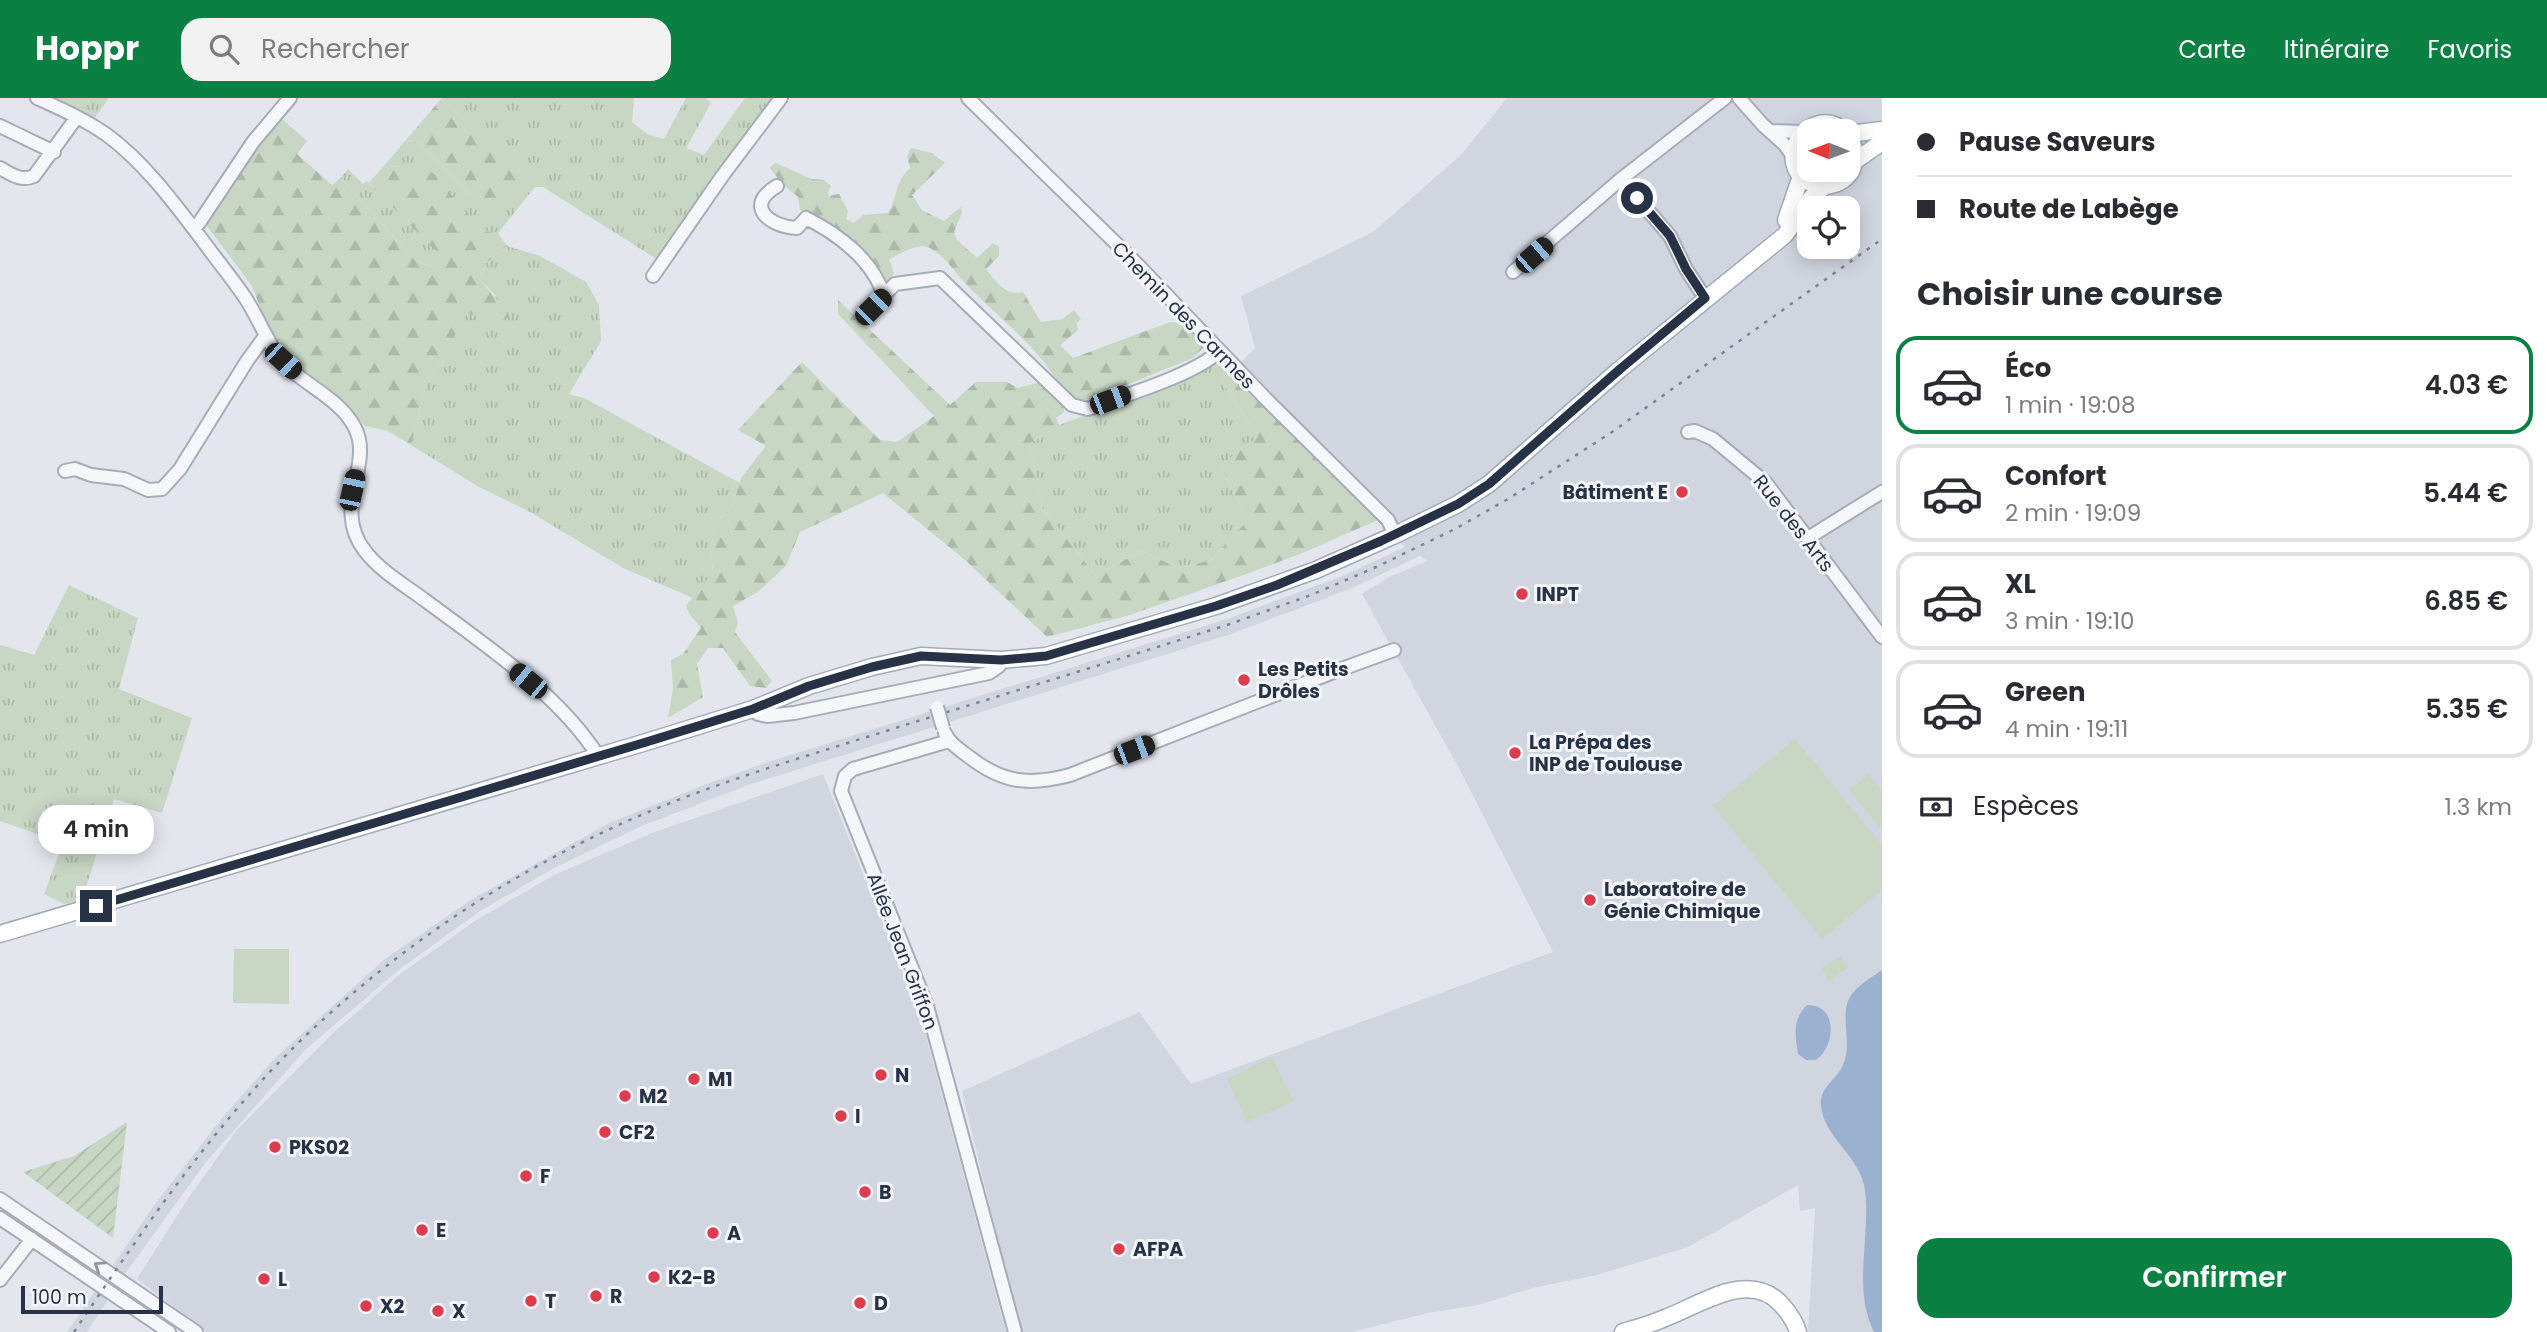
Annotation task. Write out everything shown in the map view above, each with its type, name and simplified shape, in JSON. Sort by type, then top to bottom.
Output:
[{"type":"main road","points":[[1860,132],[1882,130]]},
{"type":"main road","points":[[1797,139],[1793,156],[1797,169]]},
{"type":"main road","points":[[1860,157],[1882,142]]},
{"type":"main road","points":[[1772,243],[1792,207],[1799,182]]},
{"type":"main road","points":[[1811,182],[1825,186]]},
{"type":"main road","points":[[0,934],[753,709],[809,686],[872,667],[921,656],[1001,660],[1046,656],[1216,606],[1277,585],[1395,535],[1458,504],[1489,484],[1611,377],[1785,235],[1811,198],[1825,186],[1838,182]]},
{"type":"main road","points":[[1623,1332],[1664,1319],[1733,1290],[1758,1290],[1769,1294],[1789,1314],[1798,1332]]},
{"type":"main road","points":[[1789,1314],[1793,1332]]},
{"type":"street","points":[[37,98],[103,132],[174,202],[244,296],[283,361],[339,408],[356,430],[360,450],[351,514],[364,551],[553,701],[579,727],[598,756]]},
{"type":"street","points":[[194,228],[253,142],[290,98]]},
{"type":"street","points":[[653,276],[781,98]]},
{"type":"street","name":"Chemin des Carmes","points":[[968,98],[1388,520],[1395,535]]},
{"type":"street","points":[[1513,272],[1621,179],[1725,98]]},
{"type":"street","points":[[1739,98],[1793,156]]},
{"type":"street","points":[[0,168],[18,178],[29,179],[54,152],[77,117]]},
{"type":"street","points":[[0,125],[54,152]]},
{"type":"street","points":[[1770,131],[1797,132]]},
{"type":"street","points":[[1621,179],[1670,236],[1686,269],[1705,298]]},
{"type":"street","points":[[777,186],[769,190],[762,201],[762,215],[785,227],[797,228],[806,218],[828,229],[857,253],[881,287],[884,296]]},
{"type":"street","points":[[863,317],[895,284],[940,278],[1072,405],[1088,409],[1209,361],[1219,351]]},
{"type":"street","points":[[65,471],[75,469],[91,475],[124,479],[148,490],[162,489],[180,469],[266,335]]},
{"type":"street","name":"Rue des Arts","points":[[1688,432],[1704,434],[1757,474],[1882,637]]},
{"type":"street","points":[[1808,538],[1882,492]]},
{"type":"street","points":[[932,687],[949,741],[977,763],[1004,778],[1034,782],[1070,775],[1394,650]]},
{"type":"street","points":[[753,709],[758,714],[775,716],[932,687],[989,673],[999,666],[1001,660]]},
{"type":"street","points":[[809,686],[822,704],[827,706]]},
{"type":"street","name":"Allée Jean Griffon","points":[[949,741],[853,769],[843,781],[841,795],[928,1006],[1014,1332]]},
{"type":"street","points":[[0,1199],[196,1332]]},
{"type":"street","points":[[0,1218],[169,1332]]},
{"type":"street","points":[[0,1280],[32,1239]]},
{"type":"shaded area","points":[[1507,98],[1882,98],[1882,1332],[1808,1332],[1815,1208],[1800,1211],[1798,1185],[1688,1247],[1597,1275],[1532,1288],[1478,1305],[1428,1313],[1351,1332],[1020,1332],[962,1091],[1139,1012],[1191,1084],[1553,952],[1460,770],[1362,594],[1389,577],[1427,561],[1420,556],[1352,588],[1231,634],[751,784],[644,825],[554,868],[480,911],[400,969],[305,1050],[206,1162],[124,1275],[87,1332],[67,1332],[155,1204],[222,1118],[275,1058],[386,958],[474,898],[611,822],[709,783],[768,762],[1227,619],[1345,575],[1405,547],[1232,371],[1255,348],[1241,296],[1373,232],[1461,155]]},
{"type":"shaded area","points":[[823,774],[922,1021],[1006,1332],[207,1332],[137,1279],[187,1200],[237,1130],[333,1033],[399,975],[475,921],[554,875],[652,833]]},
{"type":"green space","points":[[53,98],[109,98],[94,119]]},
{"type":"green space","points":[[440,98],[634,98],[632,122],[647,134],[664,139],[686,98],[706,98],[711,103],[686,148],[704,155],[745,98],[776,98],[658,260],[543,187],[535,187],[498,233],[482,231],[407,166],[383,167],[406,140],[417,141],[471,195],[518,168]]},
{"type":"green space","points":[[441,99],[519,168],[520,179],[494,202],[471,195],[417,141],[406,140]]},
{"type":"green space","points":[[281,118],[307,141],[297,154],[332,185],[340,178],[416,261],[431,267],[438,261],[438,253],[369,183],[383,167],[407,166],[433,173],[482,231],[498,233],[507,246],[486,263],[479,279],[509,313],[501,330],[468,312],[426,386],[411,445],[388,431],[365,426],[274,344],[252,286],[204,222]]},
{"type":"green space","points":[[911,148],[932,153],[945,163],[912,195],[922,210],[944,221],[961,207],[962,213],[954,232],[957,240],[977,258],[993,243],[999,246],[999,256],[986,269],[1006,290],[1023,292],[1041,322],[1062,319],[1074,310],[1081,319],[1077,323],[1078,330],[1060,345],[1073,358],[1170,322],[1188,323],[1201,339],[1203,348],[1193,358],[1082,403],[1070,396],[1064,400],[1064,412],[1056,418],[1059,425],[1029,444],[1042,508],[1096,576],[1141,551],[1179,568],[1211,560],[1247,521],[1221,465],[1258,437],[1221,380],[1232,371],[1378,520],[1249,573],[1130,615],[1047,637],[965,560],[883,493],[800,532],[786,566],[758,592],[733,606],[738,623],[735,632],[772,681],[766,688],[750,686],[723,648],[708,648],[697,664],[703,697],[668,718],[673,688],[671,660],[683,654],[701,628],[686,606],[713,572],[711,548],[715,525],[733,505],[741,478],[766,446],[738,430],[802,362],[880,440],[897,442],[934,416],[838,314],[838,300],[950,405],[976,382],[1007,382],[1018,388],[1055,378],[1025,341],[935,251],[920,246],[889,259],[894,273],[886,286],[826,231],[822,217],[800,210],[798,197],[782,184],[770,168],[775,163],[812,179],[824,180],[831,186],[829,196],[839,194],[848,211],[846,219],[854,223],[863,215],[888,213],[901,179],[910,168],[907,156]]},
{"type":"green space","points":[[348,169],[363,184],[367,181],[439,253],[438,261],[432,267],[416,261],[340,178]]},
{"type":"green space","points":[[507,246],[540,256],[586,282],[599,305],[601,341],[569,394],[584,398],[740,483],[733,505],[715,525],[711,548],[713,572],[693,598],[625,569],[530,512],[479,487],[411,445],[426,386],[468,311],[496,296],[479,279],[486,263]]},
{"type":"green space","points":[[1219,359],[1232,371],[1221,380],[1258,437],[1221,465],[1247,521],[1211,560],[1179,568],[1141,551],[1096,576],[1042,508],[1029,444],[1059,425],[1200,372]]},
{"type":"green space","points":[[69,585],[138,618],[119,689],[192,718],[162,813],[114,799],[82,900],[64,904],[44,894],[63,843],[0,821],[0,645],[34,655]]},
{"type":"green space","points":[[1795,739],[1882,845],[1882,890],[1822,939],[1713,806]]},
{"type":"green space","points":[[1868,774],[1882,790],[1881,829],[1849,790]]},
{"type":"green space","points":[[234,949],[289,949],[289,1004],[233,1003]]},
{"type":"green space","points":[[1841,956],[1848,968],[1829,981],[1821,968]]},
{"type":"green space","points":[[1272,1057],[1293,1101],[1247,1122],[1227,1079]]},
{"type":"green space","points":[[127,1122],[113,1238],[23,1172],[74,1156]]},
{"type":"water","points":[[1882,970],[1882,1332],[1874,1332],[1864,1298],[1865,1190],[1857,1167],[1829,1128],[1821,1099],[1846,1056],[1846,1012],[1850,997]]},
{"type":"water","points":[[1807,1005],[1824,1011],[1831,1027],[1823,1054],[1816,1060],[1806,1060],[1798,1054],[1797,1022]]},
{"type":"railway","points":[[74,1332],[178,1182],[265,1077],[297,1044],[377,973],[464,910],[509,882],[604,832],[715,786],[1227,625],[1311,595],[1374,568],[1453,530],[1508,499],[1612,432],[1882,239]]},
{"type":"place","name":"Bâtiment E","points":[[1682,492]]},
{"type":"place","name":"INPT","points":[[1522,594]]},
{"type":"place","name":"Les Petits Drôles","points":[[1244,680]]},
{"type":"place","name":"La Prépa des INP de Toulouse","points":[[1515,753]]},
{"type":"place","name":"Laboratoire de Génie Chimique","points":[[1590,900]]},
{"type":"place","name":"N","points":[[881,1075]]},
{"type":"place","name":"M1","points":[[694,1079]]},
{"type":"place","name":"M2","points":[[625,1096]]},
{"type":"place","name":"I","points":[[841,1116]]},
{"type":"place","name":"CF2","points":[[605,1132]]},
{"type":"place","name":"PKS02","points":[[275,1147]]},
{"type":"place","name":"F","points":[[526,1176]]},
{"type":"place","name":"B","points":[[865,1192]]},
{"type":"place","name":"E","points":[[422,1230]]},
{"type":"place","name":"A","points":[[713,1233]]},
{"type":"place","name":"AFPA","points":[[1119,1249]]},
{"type":"place","name":"K2-B","points":[[654,1277]]},
{"type":"place","name":"L","points":[[264,1279]]},
{"type":"place","name":"R","points":[[596,1296]]},
{"type":"place","name":"T","points":[[531,1301]]},
{"type":"place","name":"D","points":[[860,1303]]},
{"type":"place","name":"X2","points":[[366,1306]]},
{"type":"place","name":"X","points":[[438,1311]]},
{"type":"route","points":[[96,906],[643,743],[753,709],[809,686],[872,667],[921,656],[975,660],[1046,656],[1216,606],[1340,560],[1458,504],[1489,484],[1705,298],[1686,269],[1670,236],[1637,198]]}]
